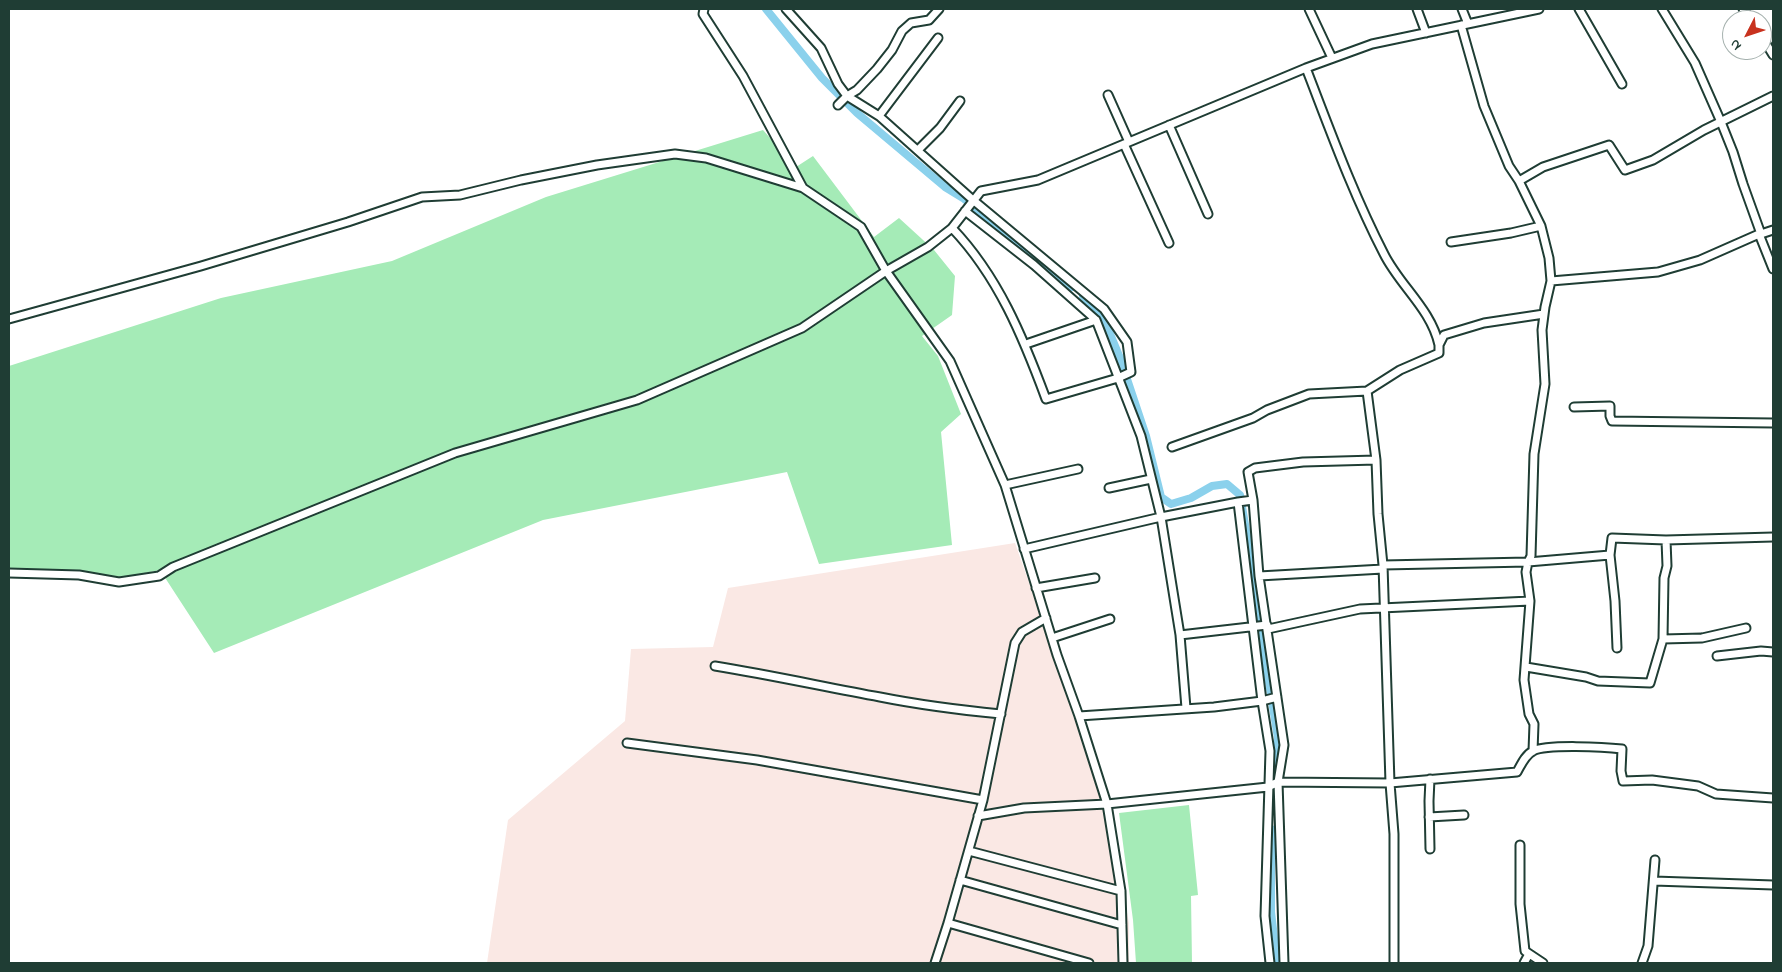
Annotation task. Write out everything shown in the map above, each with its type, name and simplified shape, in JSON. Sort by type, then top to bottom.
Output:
[{"type":"street","points":[[704,9],[703,14],[743,76],[803,188]]},
{"type":"street","points":[[786,9],[821,48],[838,84],[847,96],[879,116],[973,200],[1104,309],[1127,342],[1131,372],[1118,378],[1046,399],[1026,344],[988,271],[952,228]]},
{"type":"street","points":[[838,106],[877,69],[892,50],[902,31],[912,23],[929,20],[939,9]]},
{"type":"street","points":[[1310,9],[1332,58]]},
{"type":"street","points":[[1417,9],[1426,33]]},
{"type":"street","points":[[1462,9],[1484,106],[1509,166],[1520,181],[1541,226],[1549,258],[1551,281],[1542,330],[1545,384],[1534,454],[1531,556],[1526,572],[1530,600],[1524,680],[1529,714],[1534,724],[1533,751]]},
{"type":"street","points":[[9,573],[79,575],[119,582],[159,576],[173,567],[455,453],[637,400],[802,328],[886,271],[928,247],[952,228],[981,191],[1038,180],[1306,68],[1372,44],[1539,9]]},
{"type":"street","points":[[1578,9],[1622,84]]},
{"type":"street","points":[[1662,9],[1695,64],[1721,122],[1773,269]]},
{"type":"street","points":[[879,116],[938,38]]},
{"type":"street","points":[[1172,447],[1253,418],[1267,410],[1309,394],[1367,391],[1400,370],[1439,353],[1439,345],[1433,324],[1384,256],[1335,144],[1306,68]]},
{"type":"street","points":[[1108,95],[1168,243]]},
{"type":"street","points":[[1520,181],[1544,167],[1609,145],[1625,170],[1653,160],[1704,130],[1773,96]]},
{"type":"street","points":[[918,150],[940,128],[960,101]]},
{"type":"street","points":[[1169,125],[1208,214]]},
{"type":"street","points":[[9,319],[210,263],[422,198],[460,195],[520,180],[597,166],[675,154],[706,158],[803,188],[861,227],[886,271],[950,360],[1005,485],[1036,588],[1080,716],[1107,804],[1121,891],[1123,963]]},
{"type":"street","points":[[965,211],[1034,265],[1096,320],[1141,436],[1161,517],[1180,635],[1186,708]]},
{"type":"street","points":[[1451,242],[1541,226]]},
{"type":"street","points":[[1551,281],[1658,272],[1700,260],[1773,230]]},
{"type":"street","points":[[1439,345],[1444,335],[1484,323],[1544,314]]},
{"type":"street","points":[[1026,344],[1096,320]]},
{"type":"street","points":[[1367,391],[1376,460],[1378,514],[1383,567],[1390,783],[1394,834],[1394,963]]},
{"type":"street","points":[[1574,407],[1610,406],[1612,421],[1773,423]]},
{"type":"street","points":[[1284,963],[1278,782],[1284,745],[1259,576],[1253,500],[1248,472],[1255,468],[1303,462],[1376,460]]},
{"type":"street","points":[[1005,485],[1078,470]]},
{"type":"street","points":[[1109,488],[1151,479]]},
{"type":"street","points":[[1024,549],[1161,517],[1253,500]]},
{"type":"street","points":[[1238,502],[1262,702],[1270,751],[1265,916],[1270,963]]},
{"type":"street","points":[[1616,648],[1615,601],[1610,555],[1612,538],[1666,540],[1773,537]]},
{"type":"street","points":[[1526,667],[1586,677],[1598,682],[1650,683],[1663,639],[1664,578],[1667,566],[1666,540]]},
{"type":"street","points":[[1259,576],[1383,567],[1528,562],[1610,555]]},
{"type":"street","points":[[1036,588],[1095,578]]},
{"type":"street","points":[[1180,635],[1253,626],[1267,627],[1384,606],[1530,600]]},
{"type":"street","points":[[935,963],[983,800],[1015,643],[1022,632],[1046,618]]},
{"type":"street","points":[[1052,638],[1110,619]]},
{"type":"street","points":[[1663,639],[1702,638],[1746,628]]},
{"type":"street","points":[[1717,656],[1761,651],[1773,652]]},
{"type":"street","points":[[715,666],[768,674],[881,698],[1001,714]]},
{"type":"street","points":[[1080,716],[1214,707],[1262,702],[1277,697]]},
{"type":"street","points":[[627,743],[757,760],[983,800]]},
{"type":"street","points":[[978,816],[1024,808],[1107,804],[1268,786],[1278,782],[1390,783],[1518,772],[1525,757],[1533,751],[1545,747],[1622,749],[1621,771],[1623,781],[1652,780],[1698,786],[1716,794],[1773,798]]},
{"type":"street","points":[[1430,779],[1430,849]]},
{"type":"street","points":[[1429,817],[1464,815]]},
{"type":"street","points":[[1520,845],[1520,904],[1525,951],[1543,963]]},
{"type":"street","points":[[969,851],[1121,891]]},
{"type":"street","points":[[1642,963],[1648,946],[1655,860]]},
{"type":"street","points":[[960,880],[1122,924]]},
{"type":"street","points":[[1654,881],[1773,885]]},
{"type":"street","points":[[948,923],[1089,963]]},
{"type":"street","points":[[1524,963],[1529,954]]},
{"type":"shaded area","points":[[1015,543],[1107,804],[1129,923],[1129,963],[487,963],[508,820],[625,721],[631,649],[713,647],[728,588]]},
{"type":"green space","points":[[763,130],[796,167],[813,156],[874,237],[899,218],[934,250],[955,276],[952,315],[922,336],[938,356],[961,414],[941,432],[952,545],[819,564],[787,472],[543,520],[214,653],[160,570],[126,577],[9,574],[9,366],[221,298],[392,261],[546,197]]},
{"type":"green space","points":[[1189,805],[1198,895],[1191,896],[1192,963],[1136,963],[1133,920],[1119,813]]},
{"type":"waterway","points":[[766,9],[822,78],[857,113],[945,187],[963,198],[1072,287]]},
{"type":"waterway","points":[[1083,296],[1103,317],[1120,358],[1146,436],[1161,497],[1171,504],[1191,498],[1212,486],[1227,484],[1240,495],[1261,619],[1261,633],[1278,738],[1272,785]]},
{"type":"waterway","points":[[1271,829],[1271,912],[1277,963]]}]
